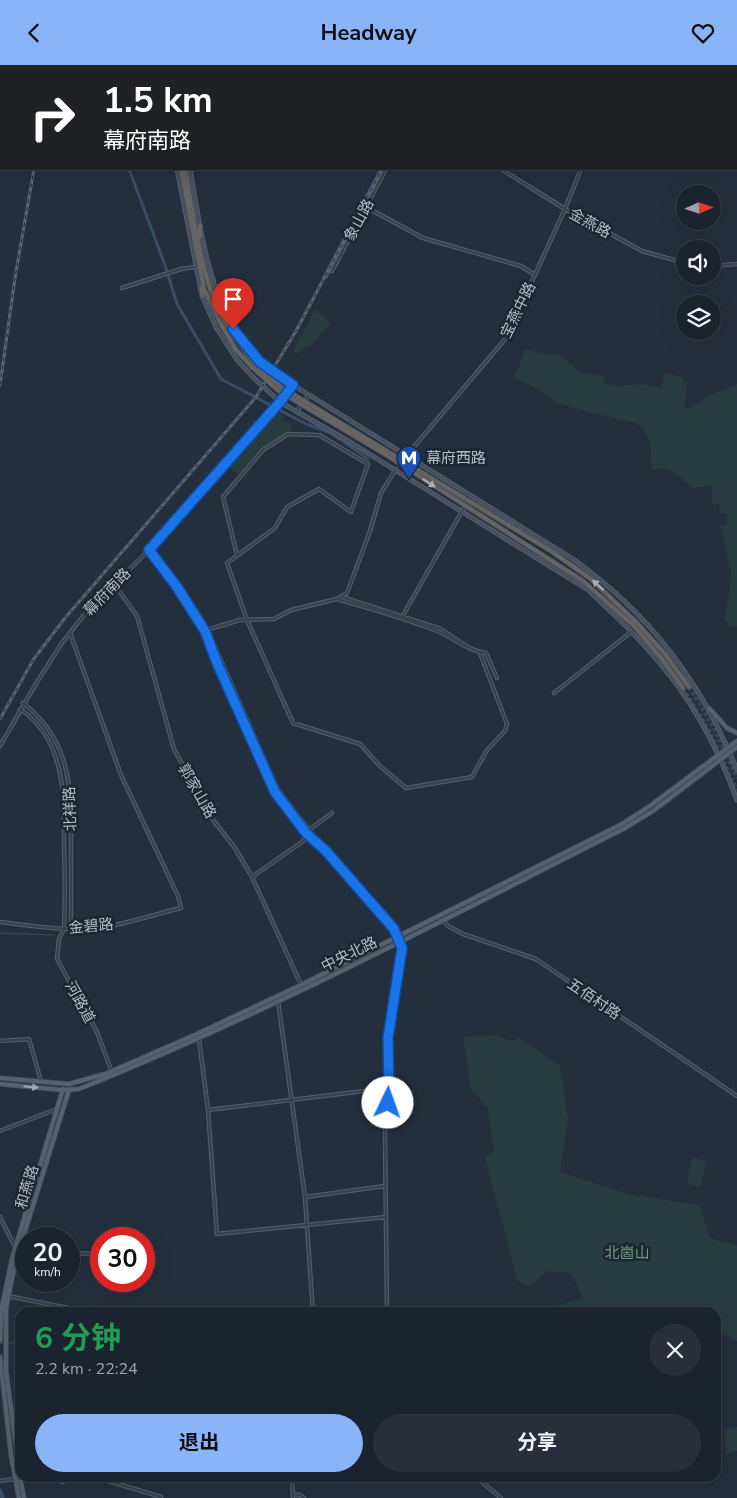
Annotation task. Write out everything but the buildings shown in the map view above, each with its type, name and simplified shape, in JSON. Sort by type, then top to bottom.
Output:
[{"type":"highway","points":[[179,170],[209,286],[223,319],[254,365]]},
{"type":"highway","points":[[185,170],[191,223],[204,289],[236,350],[282,388],[389,455],[595,590],[639,633],[662,659],[683,688]]},
{"type":"highway","points":[[186,215],[191,223]]},
{"type":"highway","points":[[199,241],[200,225]]},
{"type":"highway","points":[[202,280],[202,296]]},
{"type":"highway","points":[[209,286],[219,299]]},
{"type":"highway","points":[[389,455],[551,551],[591,579],[643,629],[689,687]]},
{"type":"main road","points":[[179,170],[195,267],[202,296],[217,329],[237,360],[280,403],[396,469],[588,590],[658,661],[687,700],[698,716],[720,758],[737,800]]},
{"type":"main road","points":[[190,170],[200,225],[219,299],[233,329],[260,362],[293,385],[574,559],[600,578],[673,654],[709,708],[737,770]]},
{"type":"main road","points":[[709,708],[727,728],[737,733]]},
{"type":"main road","name":"中央北路","points":[[0,1084],[63,1090],[79,1089],[302,987],[400,941],[625,828],[653,811],[720,758],[737,741]]},
{"type":"main road","name":"中央北路","points":[[729,750],[737,747]]},
{"type":"main road","name":"中央北路","points":[[0,1078],[69,1084],[112,1073],[199,1039],[278,1001],[397,935],[622,824],[720,758]]},
{"type":"main road","name":"和燕路","points":[[24,1227],[63,1090],[62,1084]]},
{"type":"main road","name":"和燕路","points":[[25,1227],[69,1090],[69,1084]]},
{"type":"main road","name":"和燕路","points":[[0,1341],[4,1295],[15,1248]]},
{"type":"main road","name":"和燕路","points":[[15,1259],[4,1295],[6,1371],[15,1444]]},
{"type":"main road","name":"和燕路","points":[[0,1357],[15,1452]]},
{"type":"main road","name":"和燕路","points":[[19,1482],[19,1498]]},
{"type":"main road","name":"和燕路","points":[[20,1482],[24,1498]]},
{"type":"street","name":"象山路","points":[[332,271],[385,170]]},
{"type":"street","name":"金燕路","points":[[503,170],[565,209],[642,251],[676,260]]},
{"type":"street","name":"宝燕中路","points":[[407,455],[506,338],[565,209],[581,170]]},
{"type":"street","points":[[366,207],[423,238],[521,266],[535,275]]},
{"type":"street","points":[[721,266],[737,265]]},
{"type":"street","points":[[122,288],[174,271],[195,267]]},
{"type":"street","name":"幕府南路","points":[[0,746],[23,703],[70,633],[114,584],[150,548],[280,403],[293,385]]},
{"type":"street","points":[[296,412],[309,395]]},
{"type":"street","points":[[237,555],[223,497],[263,450],[288,434],[319,435],[368,464],[351,511],[319,489],[287,507],[275,528],[226,563],[248,620],[293,723],[360,744],[380,766],[406,787],[472,777],[487,750],[505,731],[507,724],[480,653]]},
{"type":"street","points":[[338,599],[347,593],[370,531],[381,493],[396,469]]},
{"type":"street","points":[[401,618],[465,506]]},
{"type":"street","points":[[150,548],[205,631],[217,663],[275,792],[397,935],[400,941],[402,948],[388,1038],[389,1088],[385,1134],[387,1307]]},
{"type":"street","points":[[150,548],[207,629],[278,790],[307,831],[306,838],[302,842],[252,877]]},
{"type":"street","name":"郭家山路","points":[[114,584],[137,616],[174,749],[180,763],[210,816],[235,848],[252,877],[302,987]]},
{"type":"street","points":[[341,596],[441,629],[463,642],[471,650]]},
{"type":"street","points":[[205,631],[248,620],[274,619],[292,610],[338,599],[440,632],[471,650],[486,653],[497,677]]},
{"type":"street","points":[[554,693],[631,632]]},
{"type":"street","name":"金碧路","points":[[0,922],[71,929],[113,925],[181,907],[178,896],[121,775],[70,633]]},
{"type":"street","name":"北祥路","points":[[23,703],[41,720],[62,755],[71,787],[71,929]]},
{"type":"street","name":"北祥路","points":[[20,709],[46,735],[56,756],[64,788],[64,929]]},
{"type":"street","points":[[37,724],[38,720],[41,720]]},
{"type":"street","points":[[307,831],[332,813]]},
{"type":"street","points":[[64,903],[68,906],[71,903]]},
{"type":"street","points":[[440,915],[442,920]]},
{"type":"street","name":"五佰村路","points":[[442,920],[448,926],[463,934],[536,959],[737,1096]]},
{"type":"street","name":"河路道","points":[[64,929],[59,939],[57,959],[97,1032],[112,1073]]},
{"type":"street","points":[[278,1001],[305,1197],[313,1307]]},
{"type":"street","points":[[0,1041],[29,1039],[42,1082]]},
{"type":"street","points":[[199,1039],[208,1110],[217,1234],[386,1217]]},
{"type":"street","points":[[208,1110],[389,1088]]},
{"type":"street","points":[[0,1131],[58,1109]]},
{"type":"street","points":[[305,1197],[385,1186]]},
{"type":"street","points":[[0,1217],[15,1248]]},
{"type":"street","points":[[4,1295],[63,1307]]},
{"type":"street","points":[[0,1481],[15,1478]]},
{"type":"street","points":[[112,1482],[161,1497]]},
{"type":"street","points":[[292,1482],[293,1498]]},
{"type":"street","points":[[482,1482],[501,1498]]},
{"type":"street","points":[[293,1494],[304,1498]]},
{"type":"green space","points":[[315,309],[331,323],[309,347],[305,347],[298,354],[293,351]]},
{"type":"green space","points":[[526,349],[540,353],[560,355],[580,373],[605,376],[603,383],[620,386],[644,384],[661,388],[665,373],[682,377],[687,390],[684,407],[689,408],[717,392],[727,390],[727,387],[737,384],[737,626],[728,626],[728,623],[724,620],[730,590],[731,571],[720,526],[727,525],[727,513],[720,513],[719,504],[712,504],[712,486],[693,489],[675,473],[665,469],[652,469],[648,437],[636,423],[557,403],[538,389],[514,378]]},
{"type":"green space","points":[[273,410],[284,415],[283,420],[291,425],[291,430],[260,451],[239,476],[226,464]]},
{"type":"green space","name":"北崮山","points":[[494,1035],[511,1041],[519,1038],[560,1066],[568,1119],[560,1172],[628,1194],[699,1205],[710,1238],[737,1246],[737,1341],[721,1332],[721,1307],[557,1307],[583,1298],[571,1273],[547,1271],[530,1287],[517,1280],[485,1157],[494,1152],[488,1108],[471,1089],[463,1036],[483,1037]]},
{"type":"green space","points":[[692,1158],[706,1160],[701,1187],[687,1184]]},
{"type":"green space","points":[[737,1427],[737,1451],[726,1455],[725,1430]]},
{"type":"water","points":[[378,170],[383,170],[327,279],[322,278]]},
{"type":"waterway","points":[[129,170],[165,265],[177,304],[221,379],[306,424],[331,433],[368,459]]},
{"type":"waterway","points":[[0,933],[54,935]]},
{"type":"waterway","points":[[0,1343],[14,1343],[15,1341]]},
{"type":"waterway","points":[[0,1491],[2,1498]]},
{"type":"tunnel","points":[[689,687],[714,728],[737,778]]},
{"type":"tunnel","points":[[683,688],[710,731],[737,791]]},
{"type":"railway","points":[[0,385],[15,278],[34,170]]},
{"type":"railway","points":[[0,719],[33,660],[65,618],[256,397],[296,331],[381,170]]},
{"type":"place","name":"幕府西路","points":[[409,479]]},
{"type":"route","points":[[233,329],[260,362],[293,385],[149,550],[177,587],[205,631],[217,663],[275,792],[306,833],[326,851],[394,929],[400,941],[402,948],[388,1038],[388,1103]]}]
